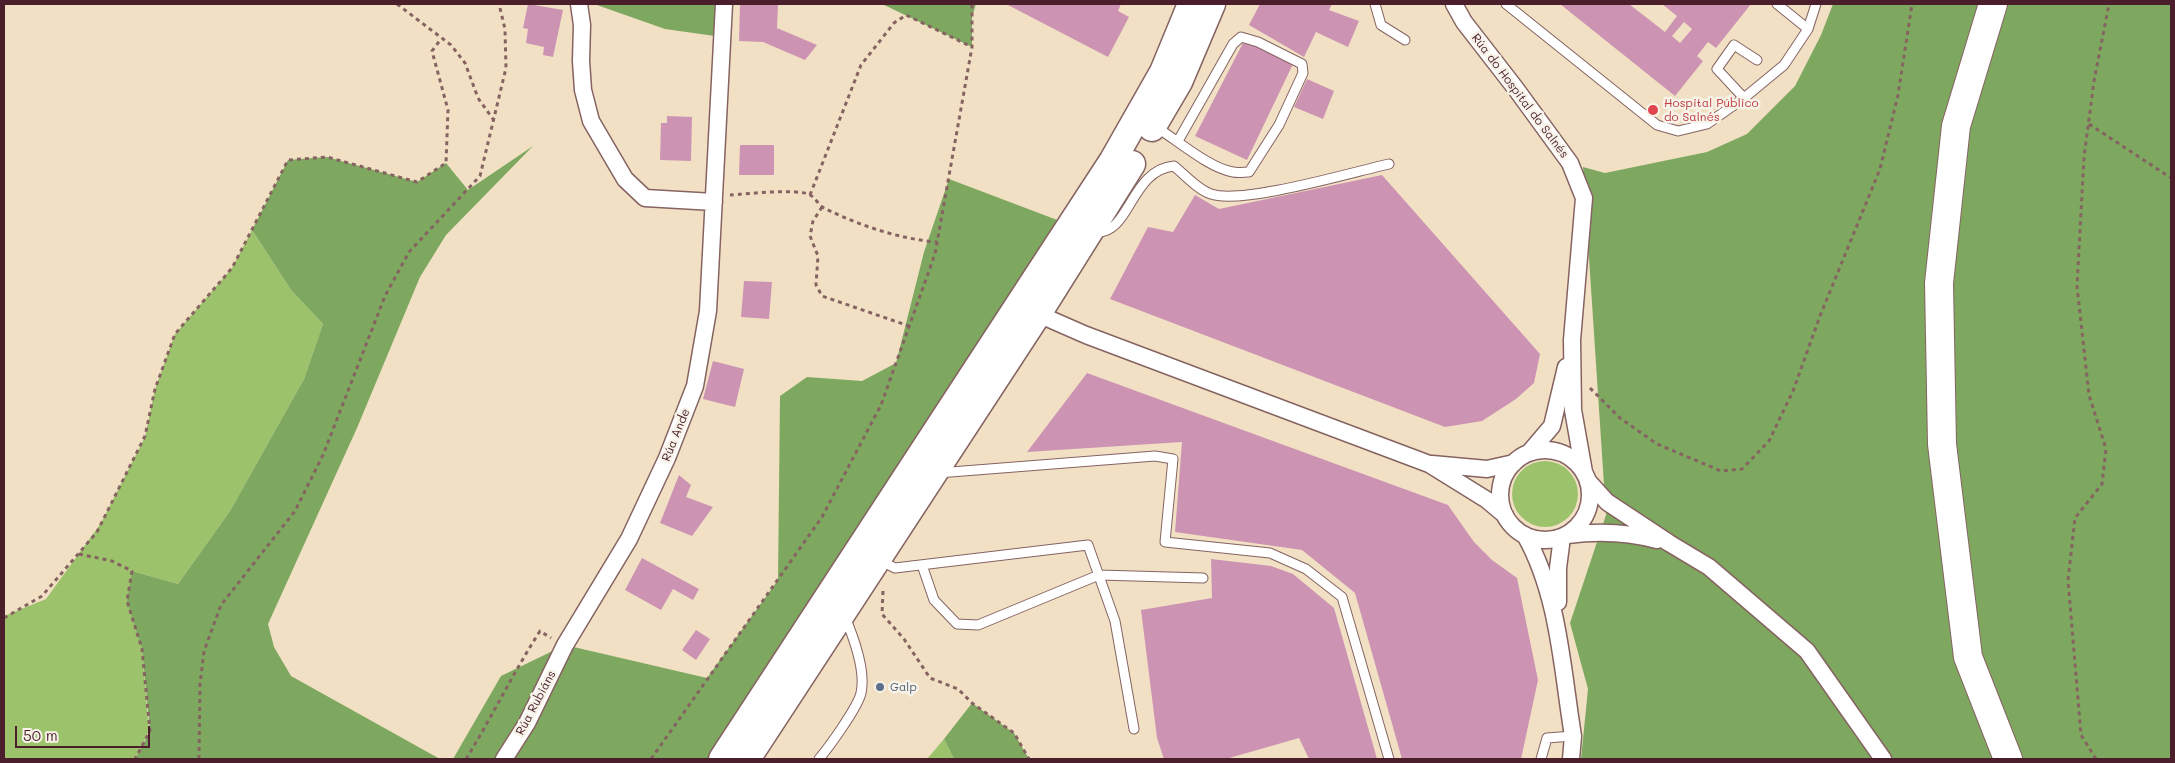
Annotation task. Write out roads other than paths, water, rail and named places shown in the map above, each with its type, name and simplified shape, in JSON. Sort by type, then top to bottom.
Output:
[{"type":"highway","points":[[1993,4],[1956,126],[1939,283],[1942,434],[1968,657],[2008,759]]},
{"type":"main road","points":[[722,759],[1113,160],[1163,72],[1191,4]]},
{"type":"main road","points":[[747,759],[843,611],[886,563],[933,474],[1038,314],[1154,125],[1179,82],[1212,4]]},
{"type":"street","points":[[579,4],[582,25],[581,61],[583,90],[591,121],[625,179],[645,198],[714,199]]},
{"type":"street","name":"Rúa Ande","points":[[565,645],[629,539],[667,458],[695,386],[708,311],[724,4]]},
{"type":"street","name":"Rúa do Hospital do Salnés","points":[[1454,4],[1464,22],[1570,163],[1584,198],[1572,340],[1573,410],[1587,477]]},
{"type":"street","points":[[1038,314],[1038,294],[1121,166],[1163,72]]},
{"type":"street","points":[[925,449],[968,402],[1021,322],[1038,314],[1095,339],[1430,464],[1487,500],[1505,515]]},
{"type":"street","name":"Rúa do Hospital do Salnés","points":[[1529,453],[1552,426],[1572,340]]},
{"type":"street","points":[[1430,464],[1487,469],[1514,462],[1529,453],[1541,450],[1554,450],[1566,454],[1576,462],[1607,502],[1669,544],[1709,567],[1807,651],[1883,759]]},
{"type":"street","points":[[1514,462],[1502,482],[1500,493],[1505,515],[1510,524],[1525,535],[1536,554],[1548,586],[1573,736],[1571,759]]},
{"type":"street","points":[[1559,646],[1558,568],[1564,536],[1579,525],[1587,512],[1590,498],[1587,477]]},
{"type":"street","points":[[1525,535],[1550,540],[1564,536],[1601,533],[1644,536],[1669,544]]},
{"type":"street","name":"Rúa Rubiáns","points":[[504,759],[527,723],[565,645]]},
{"type":"lane","points":[[1376,4],[1381,25],[1405,40]]},
{"type":"lane","points":[[1506,4],[1657,125],[1678,132],[1707,124],[1744,98],[1784,65],[1808,30],[1816,4]]},
{"type":"lane","points":[[1777,4],[1808,30]]},
{"type":"lane","points":[[1154,125],[1178,141],[1214,165],[1233,172],[1249,172],[1279,125],[1303,73],[1302,64],[1258,42],[1241,37],[1232,44],[1178,141]]},
{"type":"lane","points":[[1744,98],[1717,69],[1734,45],[1757,60]]},
{"type":"lane","points":[[1089,232],[1100,233],[1116,227],[1145,180],[1162,167],[1174,166],[1209,194],[1226,198],[1274,191],[1389,164]]},
{"type":"lane","points":[[933,474],[1156,456],[1173,459],[1165,542],[1270,553],[1306,569],[1342,597],[1389,759]]},
{"type":"lane","points":[[886,563],[922,565],[1088,545],[1115,621],[1134,729]]},
{"type":"lane","points":[[922,565],[934,600],[958,624],[978,625],[1098,575],[1204,578]]},
{"type":"lane","points":[[819,759],[832,744],[861,693],[860,663],[843,611]]},
{"type":"lane","points":[[1541,759],[1548,738],[1573,736]]},
{"type":"place","name":"Hospital Público do Salnés","points":[[1653,110]]},
{"type":"place","name":"Galp","points":[[880,687]]}]
